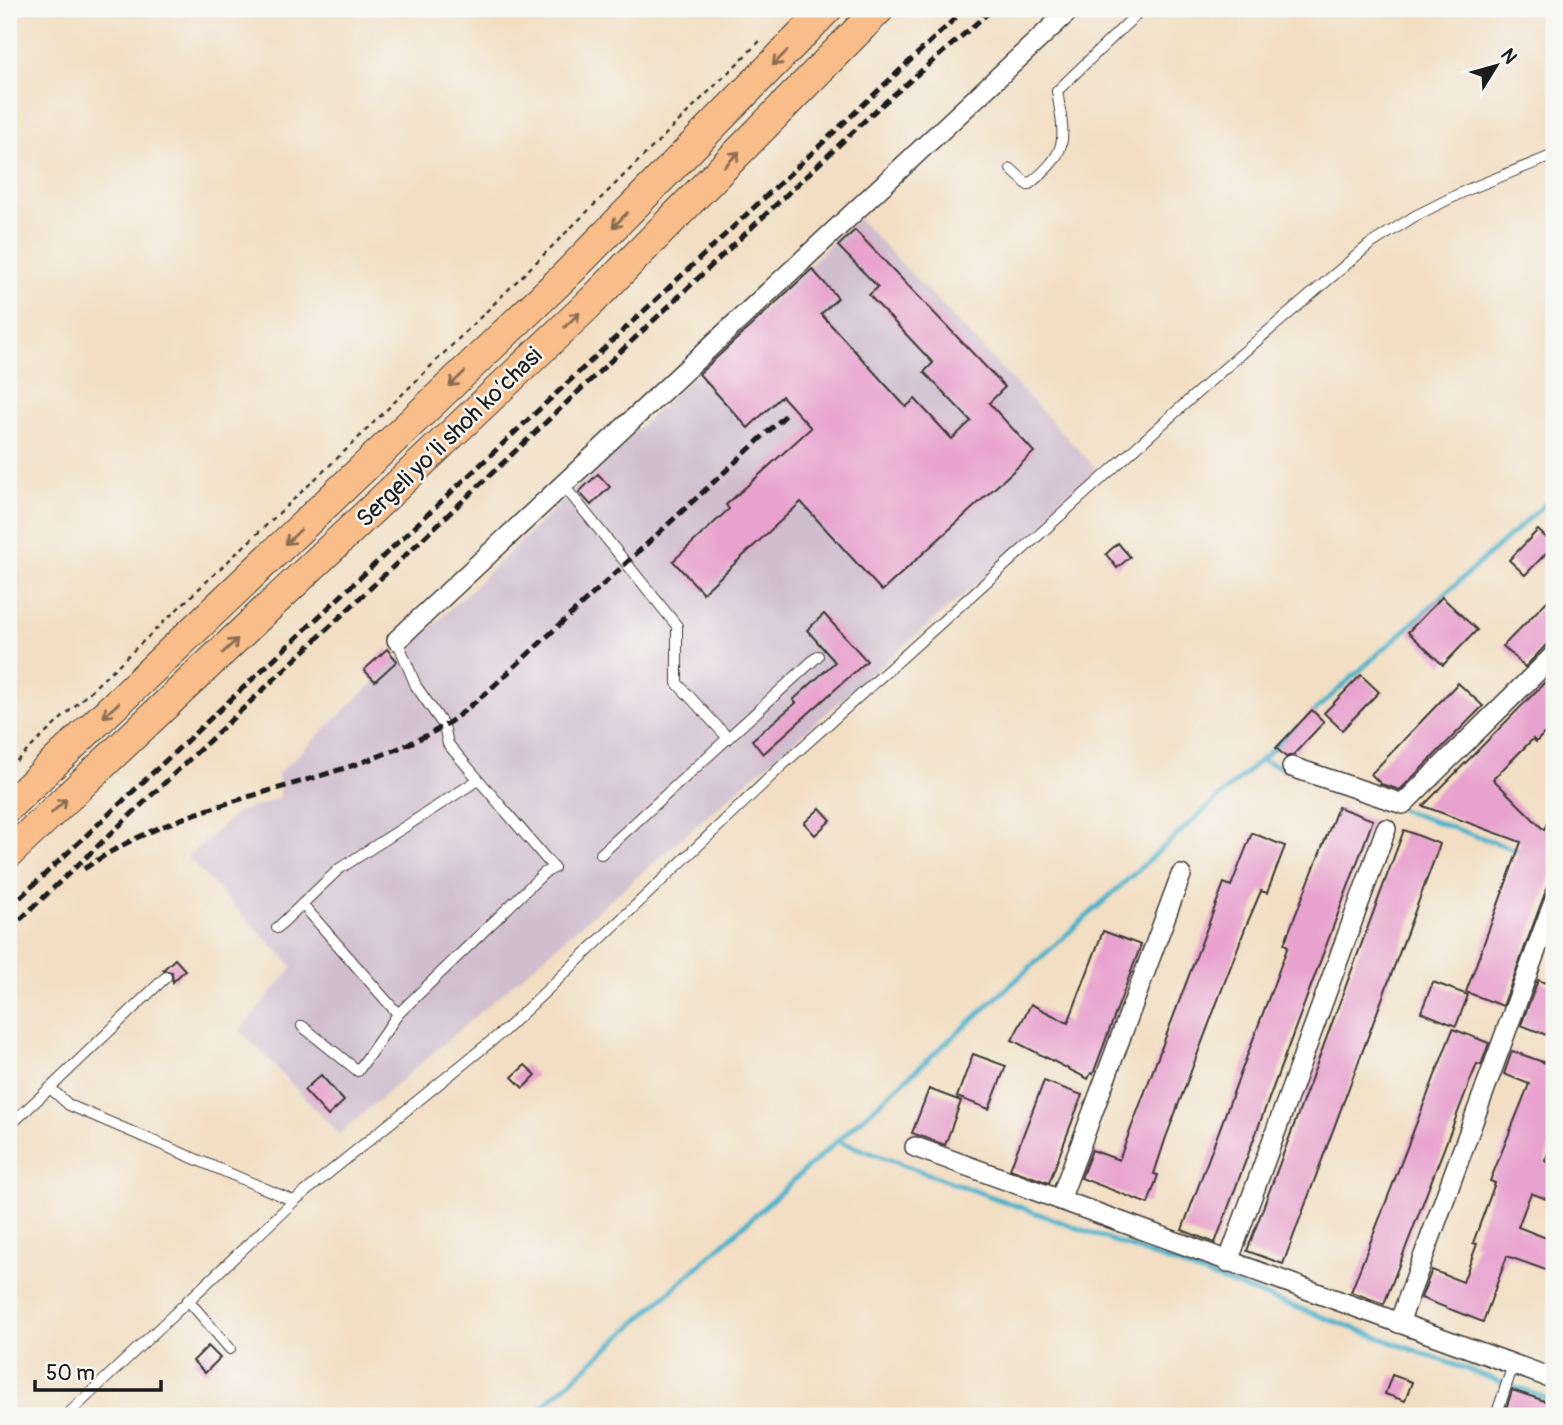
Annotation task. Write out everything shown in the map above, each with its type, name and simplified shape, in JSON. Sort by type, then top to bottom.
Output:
[{"type":"main road","name":"Sergeli yo‘li shoh ko‘chasi","points":[[9,806],[565,275],[827,9]]},
{"type":"main road","name":"Sergeli yo‘li shoh ko‘chasi","points":[[9,853],[588,305],[879,9]]},
{"type":"street","points":[[397,640],[1071,9]]},
{"type":"street","points":[[1292,767],[1403,804],[1554,655]]},
{"type":"street","points":[[1228,1262],[1386,829]]},
{"type":"street","points":[[1060,1200],[1181,875]]},
{"type":"street","points":[[1399,1323],[1554,901]]},
{"type":"street","points":[[915,1147],[1399,1323],[1511,1371],[1554,1379]]},
{"type":"lane","points":[[1011,169],[1028,186],[1051,166],[1065,139],[1056,91],[1142,9]]},
{"type":"lane","points":[[66,1416],[293,1201],[505,1030],[786,761],[1218,374],[1369,245],[1446,200],[1554,155]]},
{"type":"lane","points":[[564,486],[677,626],[677,683],[728,737]]},
{"type":"lane","points":[[302,1026],[358,1071],[398,1014],[544,873],[554,868],[448,744],[444,726],[416,686],[397,640]]},
{"type":"lane","points":[[601,854],[818,656]]},
{"type":"lane","points":[[277,928],[339,869],[478,780]]},
{"type":"lane","points":[[302,904],[398,1014]]},
{"type":"lane","points":[[9,1126],[166,977]]},
{"type":"lane","points":[[50,1088],[69,1105],[293,1201]]},
{"type":"lane","points":[[188,1300],[230,1349]]},
{"type":"lane","points":[[1496,1416],[1511,1371]]},
{"type":"path","points":[[9,768],[348,448],[768,34]]},
{"type":"shaded area","points":[[858,218],[1096,468],[1065,507],[339,1134],[240,1030],[293,967],[187,857],[238,812],[280,798],[278,774]]},
{"type":"building","points":[[855,230],[1005,387],[989,403],[1034,452],[882,591],[801,502],[703,593],[673,561],[729,509],[726,505],[811,428],[782,396],[748,428],[699,374],[812,269],[838,298],[821,314],[906,407],[915,399],[952,439],[971,421],[924,372],[933,363],[869,295],[878,287],[838,246]]},
{"type":"building","points":[[598,474],[610,487],[591,505],[579,492]]},
{"type":"building","points":[[1538,530],[1554,545],[1525,575],[1509,560]]},
{"type":"building","points":[[1118,543],[1130,557],[1117,568],[1106,554]]},
{"type":"building","points":[[1442,597],[1477,630],[1443,665],[1408,632]]},
{"type":"building","points":[[1547,601],[1554,607],[1554,637],[1525,667],[1503,646]]},
{"type":"building","points":[[824,614],[867,661],[763,754],[752,740],[796,703],[793,700],[835,662],[807,630]]},
{"type":"building","points":[[387,649],[397,661],[375,681],[364,670]]},
{"type":"building","points":[[1554,673],[1554,723],[1536,742],[1533,739],[1493,779],[1544,830],[1554,808],[1554,869],[1503,1006],[1466,992],[1521,842],[1423,806]]},
{"type":"building","points":[[1361,675],[1379,692],[1342,730],[1324,713]]},
{"type":"building","points":[[1458,683],[1483,706],[1400,790],[1381,784],[1371,774]]},
{"type":"building","points":[[1312,710],[1324,722],[1293,755],[1286,757],[1276,748]]},
{"type":"building","points":[[1338,807],[1373,820],[1215,1243],[1182,1230],[1288,946],[1284,944]]},
{"type":"building","points":[[820,808],[831,820],[815,835],[804,823]]},
{"type":"building","points":[[1404,830],[1440,844],[1283,1264],[1247,1251]]},
{"type":"building","points":[[1252,833],[1285,846],[1267,893],[1261,891],[1246,926],[1165,1140],[1154,1174],[1158,1175],[1148,1204],[1081,1178],[1092,1150],[1119,1160],[1224,883],[1231,886]]},
{"type":"building","points":[[1103,931],[1141,945],[1093,1074],[1091,1073],[1088,1079],[1012,1040],[1031,1004],[1068,1023]]},
{"type":"building","points":[[175,959],[185,970],[173,982],[172,972],[163,970]]},
{"type":"building","points":[[1538,980],[1554,986],[1554,1038],[1521,1025]]},
{"type":"building","points":[[1433,982],[1468,995],[1456,1026],[1421,1012]]},
{"type":"building","points":[[1453,1029],[1489,1043],[1481,1065],[1477,1064],[1470,1081],[1384,1304],[1351,1292]]},
{"type":"building","points":[[1512,1051],[1554,1066],[1554,1138],[1545,1161],[1554,1165],[1554,1202],[1531,1193],[1518,1227],[1554,1241],[1554,1273],[1507,1256],[1483,1322],[1421,1298],[1432,1270],[1463,1282],[1477,1244],[1473,1243],[1495,1183],[1490,1181],[1529,1084],[1504,1074]]},
{"type":"building","points":[[973,1054],[1006,1066],[989,1109],[957,1097]]},
{"type":"building","points":[[525,1065],[536,1075],[523,1088],[512,1077]]},
{"type":"building","points":[[321,1075],[344,1101],[328,1116],[304,1090]]},
{"type":"building","points":[[1044,1081],[1082,1095],[1049,1183],[1010,1169]]},
{"type":"building","points":[[929,1089],[961,1101],[945,1145],[912,1133]]},
{"type":"building","points":[[208,1346],[220,1358],[205,1373],[193,1361]]},
{"type":"building","points":[[1392,1375],[1412,1382],[1405,1401],[1385,1394]]},
{"type":"building","points":[[1512,1390],[1554,1404],[1554,1416],[1504,1416]]},
{"type":"waterway","points":[[1309,716],[1554,496]]},
{"type":"waterway","points":[[532,1416],[1297,727]]},
{"type":"waterway","points":[[1260,760],[1287,769]]},
{"type":"waterway","points":[[1402,810],[1525,853]]},
{"type":"waterway","points":[[838,1141],[1554,1401]]},
{"type":"railway","points":[[9,908],[965,9]]},
{"type":"railway","points":[[9,930],[876,110],[993,9]]},
{"type":"railway","points":[[84,869],[126,844],[169,824],[215,807],[354,765],[399,748],[442,727],[485,694],[786,415]]}]
